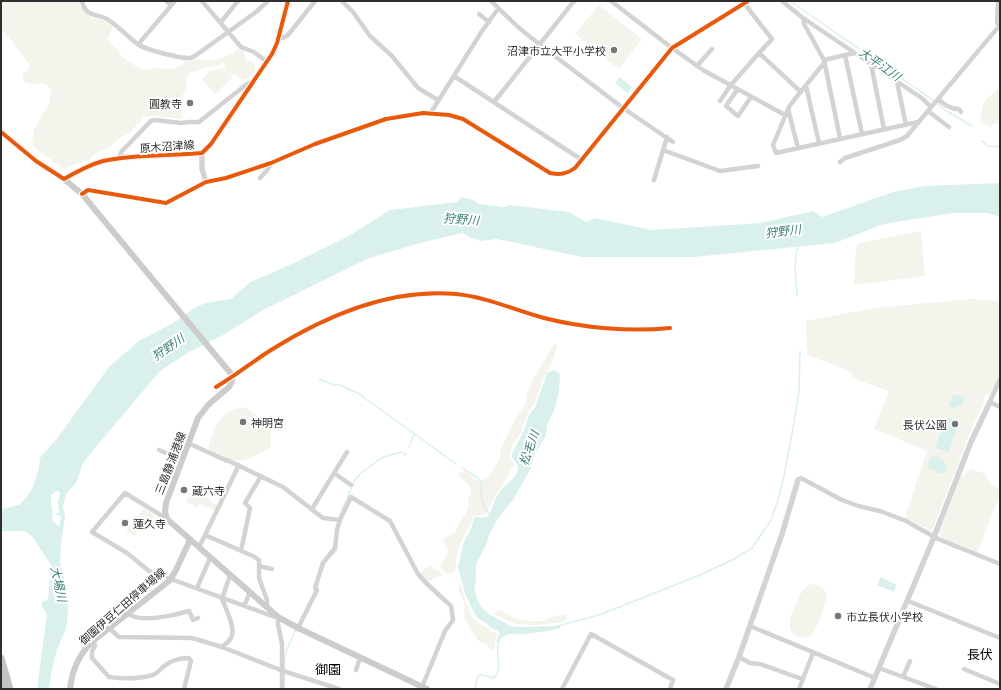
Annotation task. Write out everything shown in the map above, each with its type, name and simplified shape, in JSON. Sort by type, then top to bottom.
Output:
[{"type":"highway","points":[[1,658],[10,689]]},
{"type":"highway","points":[[1,663],[5,689]]},
{"type":"highway","points":[[1,670],[5,689]]},
{"type":"main road","name":"原木沼津線","points":[[64,179],[96,164],[118,159],[202,153],[211,144],[268,62],[279,37],[288,1]]},
{"type":"main road","points":[[1,132],[36,161],[73,185],[82,194],[232,375]]},
{"type":"main road","name":"三島静浦港線","points":[[167,519],[165,512],[166,503],[188,443],[202,411],[229,387],[232,375]]},
{"type":"main road","points":[[167,519],[278,617],[420,687]]},
{"type":"main road","name":"御園伊豆仁田停車場線","points":[[70,689],[77,661],[85,650],[93,641],[171,578],[190,540]]},
{"type":"street","points":[[82,1],[84,8],[91,15],[106,19],[140,46],[163,53],[190,58],[199,54],[262,8],[268,1]]},
{"type":"street","points":[[166,1],[171,6]]},
{"type":"street","points":[[140,46],[141,41],[175,1]]},
{"type":"street","points":[[221,22],[238,1]]},
{"type":"street","points":[[279,37],[283,38],[288,35],[315,1]]},
{"type":"street","points":[[342,1],[370,36],[392,56],[418,88],[438,100]]},
{"type":"street","points":[[491,1],[498,9],[539,44],[623,108],[673,142]]},
{"type":"street","points":[[611,1],[697,66],[737,90],[785,115]]},
{"type":"street","points":[[782,1],[803,18],[923,99],[949,128]]},
{"type":"street","points":[[840,162],[845,158],[907,136],[999,26],[997,22],[998,1]]},
{"type":"street","points":[[204,2],[241,47],[254,52],[268,62]]},
{"type":"street","points":[[494,102],[571,2]]},
{"type":"street","points":[[82,194],[88,190],[166,203],[206,182],[226,178],[271,163],[315,144],[386,120],[411,115],[430,114],[457,117],[468,122],[550,173],[568,173],[576,168],[672,48],[746,2],[772,39],[730,86],[720,101]]},
{"type":"street","points":[[430,114],[498,9]]},
{"type":"street","points":[[479,14],[489,22]]},
{"type":"street","points":[[803,18],[804,24],[824,61],[840,138]]},
{"type":"street","points":[[697,66],[712,49]]},
{"type":"street","points":[[759,53],[801,92]]},
{"type":"street","points":[[854,53],[824,61],[788,109],[774,145],[776,153],[918,122]]},
{"type":"street","points":[[845,55],[862,134]]},
{"type":"street","points":[[871,64],[884,129]]},
{"type":"street","points":[[454,76],[582,160]]},
{"type":"street","points":[[118,159],[122,151],[151,121],[158,120],[181,123],[199,122],[249,82],[252,84]]},
{"type":"street","points":[[897,82],[906,125]]},
{"type":"street","points":[[806,86],[819,143]]},
{"type":"street","points":[[737,90],[726,106],[738,116],[752,97]]},
{"type":"street","points":[[938,99],[945,105],[953,109],[959,109],[961,112]]},
{"type":"street","points":[[788,109],[798,148]]},
{"type":"street","points":[[654,180],[667,137]]},
{"type":"street","points":[[663,150],[720,172],[758,166]]},
{"type":"street","points":[[202,153],[202,169],[206,182]]},
{"type":"street","points":[[260,178],[271,163]]},
{"type":"street","points":[[216,387],[252,362],[293,337],[356,309],[406,295],[457,294],[483,299],[569,324],[623,330],[670,328]]},
{"type":"street","points":[[870,689],[908,601],[971,442],[1000,379]]},
{"type":"street","points":[[990,402],[1000,407]]},
{"type":"street","points":[[188,443],[239,465],[283,487],[323,518],[340,520]]},
{"type":"street","points":[[159,450],[182,460]]},
{"type":"street","points":[[312,509],[347,452]]},
{"type":"street","points":[[199,547],[239,465]]},
{"type":"street","points":[[334,473],[351,485]]},
{"type":"street","points":[[241,551],[250,508],[245,504],[261,476]]},
{"type":"street","points":[[728,688],[782,534],[798,480],[801,478],[852,505],[877,510],[906,521],[934,537],[1000,564]]},
{"type":"street","points":[[167,519],[125,493],[92,532],[127,553],[149,571],[278,617],[282,644],[282,689]]},
{"type":"street","points":[[298,628],[318,590],[315,588],[323,563],[335,548],[340,520],[351,497],[390,521],[420,577],[452,608],[453,620],[445,631],[420,687]]},
{"type":"street","points":[[205,535],[256,558],[260,562],[259,578],[267,600],[267,608]]},
{"type":"street","points":[[197,588],[210,558]]},
{"type":"street","points":[[259,566],[272,569]]},
{"type":"street","points":[[222,647],[231,638],[233,633],[222,598],[230,576]]},
{"type":"street","points":[[244,606],[250,592]]},
{"type":"street","points":[[908,601],[1000,638]]},
{"type":"street","points":[[128,613],[132,617],[150,618],[189,611],[193,620],[198,618]]},
{"type":"street","points":[[750,626],[874,678]]},
{"type":"street","points":[[109,628],[120,637],[192,638],[222,647],[283,671],[339,689]]},
{"type":"street","points":[[562,689],[591,634],[673,680],[670,689]]},
{"type":"street","points":[[93,641],[95,645],[92,652],[92,658],[109,677],[130,678],[154,674],[164,666],[176,660],[189,658],[191,661],[184,689]]},
{"type":"street","points":[[798,689],[813,653]]},
{"type":"street","points":[[739,657],[750,663],[760,664],[802,679]]},
{"type":"street","points":[[356,670],[360,658]]},
{"type":"street","points":[[903,677],[910,661]]},
{"type":"street","points":[[879,668],[936,689]]},
{"type":"street","points":[[964,669],[1000,684]]},
{"type":"street","points":[[318,689],[320,683]]},
{"type":"shaded area","points":[[1,1],[78,1],[90,17],[105,21],[113,27],[108,37],[108,41],[119,51],[122,57],[142,70],[155,68],[172,69],[187,61],[201,59],[211,61],[230,55],[240,48],[244,52],[245,58],[248,61],[253,62],[256,70],[247,79],[243,80],[225,71],[224,62],[218,66],[208,67],[189,73],[186,80],[187,89],[178,101],[183,117],[179,119],[156,116],[144,117],[128,134],[121,137],[108,148],[98,152],[88,160],[63,169],[32,145],[34,129],[49,104],[52,90],[46,85],[24,82],[23,73],[28,71],[30,65],[9,37],[1,30]]},
{"type":"shaded area","points":[[599,5],[642,39],[619,69],[575,34]]},
{"type":"shaded area","points":[[223,68],[224,71],[233,75],[233,77],[215,94],[202,80],[209,71]]},
{"type":"shaded area","points":[[1000,87],[1000,124],[994,123],[991,127],[981,123],[982,107],[987,98]]},
{"type":"shaded area","points":[[921,231],[925,276],[854,285],[856,247],[859,243]]},
{"type":"shaded area","name":"長伏公園","points":[[971,299],[1000,301],[1000,374],[991,395],[986,394],[983,400],[984,403],[968,437],[955,473],[964,476],[966,472],[971,469],[983,473],[994,486],[1000,489],[1000,495],[977,553],[940,538],[941,535],[939,533],[961,476],[954,474],[932,531],[905,518],[927,451],[874,429],[889,391],[852,378],[853,375],[845,369],[807,355],[806,321],[875,308]]},
{"type":"shaded area","points":[[554,344],[558,345],[551,366],[543,378],[535,403],[529,411],[520,434],[513,444],[510,459],[514,465],[485,514],[474,516],[460,544],[455,571],[447,574],[440,567],[447,554],[447,548],[443,541],[445,537],[454,534],[467,512],[469,505],[468,499],[471,493],[471,489],[459,476],[459,473],[464,471],[476,480],[483,480],[489,476],[500,459],[500,452],[513,423],[526,403],[527,394],[531,383]]},
{"type":"shaded area","points":[[244,407],[262,419],[264,426],[271,432],[270,448],[246,460],[229,461],[208,449],[218,421],[228,413]]},
{"type":"shaded area","points":[[191,492],[207,498],[217,505],[215,510],[200,504],[197,507],[186,502]]},
{"type":"shaded area","points":[[144,508],[155,516],[146,529],[143,527],[134,536],[126,531]]},
{"type":"shaded area","points":[[430,566],[442,574],[441,576],[428,582],[421,575],[421,571]]},
{"type":"shaded area","points":[[459,584],[461,585],[473,618],[497,633],[493,651],[488,648],[487,644],[478,640],[467,623],[464,616],[465,604],[459,591]]},
{"type":"shaded area","points":[[812,584],[818,585],[822,588],[826,592],[827,598],[819,622],[813,633],[809,636],[801,637],[797,636],[791,631],[790,620],[802,591]]},
{"type":"shaded area","points":[[500,610],[516,619],[527,621],[542,621],[565,614],[567,618],[563,622],[536,625],[517,624],[500,616],[493,615]]},
{"type":"water","points":[[620,77],[632,87],[627,93],[615,83]]},
{"type":"water","points":[[1000,183],[1000,217],[987,213],[953,213],[884,224],[835,243],[694,257],[582,257],[497,239],[481,241],[462,233],[369,258],[263,310],[223,335],[189,352],[160,371],[84,461],[76,483],[66,494],[63,507],[65,517],[61,543],[60,564],[67,591],[68,612],[66,628],[57,650],[51,673],[49,689],[37,689],[47,614],[42,607],[42,601],[48,600],[51,565],[32,536],[25,531],[1,531],[1,509],[19,505],[31,491],[39,469],[40,458],[56,440],[109,367],[139,341],[173,323],[194,308],[205,303],[231,299],[249,283],[349,236],[390,210],[457,202],[461,197],[474,200],[478,204],[504,207],[509,205],[569,212],[586,222],[595,218],[652,230],[761,223],[813,211],[822,217],[893,192],[925,186]],"holes":[[[57,491],[60,492],[58,503],[59,512],[55,515],[60,515],[61,519],[59,527],[52,520],[53,514],[51,495]]]},
{"type":"water","name":"松毛川","points":[[554,370],[560,374],[559,392],[554,411],[547,425],[546,436],[535,453],[530,470],[512,501],[498,518],[488,537],[487,543],[476,564],[476,582],[474,589],[478,601],[483,609],[490,615],[511,626],[561,626],[560,628],[547,631],[525,634],[508,634],[505,635],[499,642],[496,641],[500,633],[477,618],[474,613],[465,593],[458,567],[464,541],[472,527],[473,520],[476,517],[488,517],[499,493],[517,473],[517,463],[512,458],[512,454],[524,430],[530,413],[535,408],[547,373]]},
{"type":"water","points":[[953,394],[965,398],[962,404],[954,408],[949,405]]},
{"type":"water","points":[[946,417],[959,421],[949,452],[935,448]]},
{"type":"water","points":[[934,456],[943,460],[947,467],[947,470],[944,473],[939,473],[929,468],[928,462]]},
{"type":"water","points":[[881,577],[897,585],[894,592],[877,585]]},
{"type":"waterway","name":"大平江川","points":[[790,1],[933,100],[945,110],[972,126]]},
{"type":"waterway","name":"大平江川","points":[[983,141],[987,146],[1000,147]]},
{"type":"waterway","points":[[797,295],[795,264],[798,246]]},
{"type":"waterway","points":[[554,627],[599,615],[700,575],[734,559],[752,548],[771,520],[784,476],[799,391],[800,351]]},
{"type":"waterway","points":[[319,379],[334,385],[340,385],[360,394],[456,464]]},
{"type":"waterway","points":[[409,447],[414,434]]},
{"type":"waterway","points":[[338,519],[355,480],[360,474],[381,458],[401,452],[405,455],[406,453]]},
{"type":"waterway","points":[[462,468],[479,479],[482,484],[481,497],[485,509],[490,514]]},
{"type":"waterway","points":[[331,556],[336,551],[337,546]]},
{"type":"waterway","points":[[284,689],[285,654],[296,629]]},
{"type":"waterway","points":[[475,689],[479,675],[494,678],[497,673],[499,669],[497,650],[499,641]]},
{"type":"cycle path","points":[[1,132],[36,161],[64,179],[103,161],[140,156],[202,153],[211,144],[272,54],[277,43],[288,1]]},
{"type":"cycle path","points":[[82,194],[88,190],[166,203],[206,182],[226,178],[271,163],[315,144],[386,119],[423,113],[449,115],[463,119],[550,173],[566,173],[575,168],[672,48],[748,1]]},
{"type":"cycle path","points":[[216,387],[271,350],[314,326],[359,307],[407,295],[432,293],[456,294],[489,301],[544,318],[590,327],[638,330],[670,328]]},
{"type":"place","name":"沼津市立大平小学校","points":[[614,50]]},
{"type":"place","name":"圓教寺","points":[[190,103]]},
{"type":"place","name":"神明宮","points":[[243,422]]},
{"type":"place","name":"長伏公園","points":[[955,424]]},
{"type":"place","name":"蔵六寺","points":[[184,490]]},
{"type":"place","name":"蓮久寺","points":[[125,523]]},
{"type":"place","name":"市立長伏小学校","points":[[838,616]]},
{"type":"district","name":"長伏","points":[[980,654]]},
{"type":"district","name":"御園","points":[[328,669]]},
{"type":"water label","name":"狩野川","points":[[461,219]]},
{"type":"water label","name":"狩野川","points":[[783,231]]},
{"type":"water label","name":"狩野川","points":[[168,347]]},
{"type":"water label","name":"大場川","points":[[59,584]]}]
